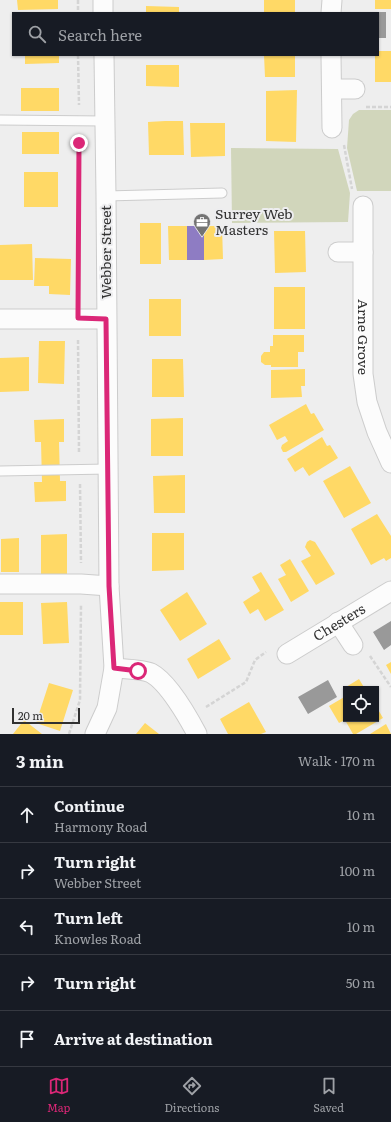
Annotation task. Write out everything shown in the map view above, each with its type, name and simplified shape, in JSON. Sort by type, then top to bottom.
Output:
[{"type":"street","points":[[103,0],[103,12]]},
{"type":"street","points":[[331,12],[332,0]]},
{"type":"street","name":"Webber Street","points":[[95,734],[107,708],[114,668],[109,586],[104,56]]},
{"type":"street","points":[[332,56],[332,128]]},
{"type":"street","points":[[332,89],[355,89]]},
{"type":"street","name":"Arne Grove","points":[[363,206],[363,374],[367,402],[377,432],[391,462]]},
{"type":"street","points":[[338,252],[363,252]]},
{"type":"street","points":[[0,319],[106,319]]},
{"type":"street","points":[[0,584],[81,584],[109,586]]},
{"type":"street","name":"Chesters","points":[[287,654],[391,591]]},
{"type":"street","points":[[338,622],[354,645]]},
{"type":"street","points":[[114,668],[150,673],[164,684],[182,707],[193,726]]},
{"type":"lane","points":[[0,120],[105,121]]},
{"type":"lane","points":[[106,196],[222,193]]},
{"type":"lane","points":[[0,471],[108,469]]},
{"type":"path","points":[[78,0],[78,12]]},
{"type":"path","points":[[78,56],[78,318],[81,570]]},
{"type":"path","points":[[364,107],[391,107]]},
{"type":"path","points":[[332,128],[345,128],[344,148],[353,194],[363,194],[363,206]]},
{"type":"path","points":[[69,734],[80,700],[81,603]]},
{"type":"path","points":[[193,726],[246,682],[255,660],[270,648],[287,654]]},
{"type":"green space","points":[[359,110],[391,110],[391,191],[357,191],[347,148],[349,120],[353,114]]},
{"type":"green space","points":[[231,148],[338,149],[350,193],[348,222],[232,223]]},
{"type":"building: Homes","points":[[17,0],[58,0],[58,9],[18,10]]},
{"type":"building: Homes","points":[[264,0],[295,0],[295,12],[264,12]]},
{"type":"building: Homes","points":[[375,0],[391,0],[391,9],[375,9]]},
{"type":"building: Homes","points":[[146,6],[179,7],[179,12],[146,12]]},
{"type":"building: Homes","points":[[379,51],[391,51],[391,82],[375,82],[375,56],[379,56]]},
{"type":"building: Homes","points":[[25,56],[59,56],[59,63],[25,64]]},
{"type":"building: Homes","points":[[264,56],[295,56],[295,77],[265,77]]},
{"type":"building: Homes","points":[[146,65],[179,65],[179,87],[146,86]]},
{"type":"building: Homes","points":[[21,88],[59,88],[59,111],[21,111]]},
{"type":"building: Homes","points":[[297,90],[296,142],[266,141],[266,91]]},
{"type":"building: Homes","points":[[183,121],[184,155],[149,155],[148,122]]},
{"type":"building: Homes","points":[[190,123],[225,123],[225,156],[191,157]]},
{"type":"building: Homes","points":[[22,132],[59,132],[59,154],[22,154]]},
{"type":"building: Homes","points":[[24,172],[58,172],[58,207],[24,207]]},
{"type":"building: Homes","points":[[140,223],[161,223],[161,264],[140,264]]},
{"type":"building: Homes","points":[[168,226],[187,226],[187,260],[169,260]]},
{"type":"building: Homes","points":[[204,226],[222,226],[223,259],[204,260]]},
{"type":"building: Homes","points":[[274,231],[305,231],[306,272],[275,273]]},
{"type":"building: Homes","points":[[32,244],[33,280],[0,280],[0,245]]},
{"type":"building: Homes","points":[[35,258],[71,259],[70,295],[49,294],[49,286],[34,286]]},
{"type":"building: Homes","points":[[274,287],[305,287],[305,329],[274,329]]},
{"type":"building: Homes","points":[[149,299],[181,299],[181,336],[149,336]]},
{"type":"building: Homes","points":[[273,335],[304,335],[304,352],[298,352],[298,367],[271,367],[271,365],[265,365],[261,362],[261,356],[264,352],[270,352],[270,346],[273,346]]},
{"type":"building: Homes","points":[[39,341],[65,341],[64,384],[38,383]]},
{"type":"building: Homes","points":[[29,357],[29,391],[0,392],[0,358]]},
{"type":"building: Homes","points":[[152,359],[183,359],[184,397],[152,397]]},
{"type":"building: Homes","points":[[305,369],[305,386],[301,386],[302,397],[271,398],[271,370]]},
{"type":"building: Homes","points":[[306,404],[311,414],[314,413],[324,430],[286,452],[283,452],[281,448],[282,445],[288,441],[285,436],[277,440],[269,425]]},
{"type":"building: Homes","points":[[183,418],[183,456],[151,456],[151,419]]},
{"type":"building: Homes","points":[[64,419],[64,442],[59,442],[60,481],[66,481],[66,501],[35,502],[34,482],[42,482],[41,442],[35,442],[34,420]]},
{"type":"building: Homes","points":[[322,437],[327,446],[330,445],[338,458],[309,476],[303,467],[295,472],[287,459]]},
{"type":"building: Homes","points":[[350,466],[371,503],[344,518],[323,481]]},
{"type":"building: Homes","points":[[185,475],[185,513],[154,513],[153,476]]},
{"type":"building: Homes","points":[[377,514],[391,536],[391,558],[386,561],[384,558],[371,565],[351,529]]},
{"type":"building: Homes","points":[[152,533],[184,533],[184,570],[152,571]]},
{"type":"building: Homes","points":[[67,534],[67,575],[41,575],[41,535]]},
{"type":"building: Homes","points":[[19,538],[19,572],[1,572],[1,539]]},
{"type":"building: Homes","points":[[310,540],[315,542],[335,574],[316,585],[301,561],[311,556],[305,547],[307,542]]},
{"type":"building: Homes","points":[[290,559],[309,591],[291,602],[278,579],[286,575],[280,565]]},
{"type":"building: Homes","points":[[261,572],[284,610],[265,621],[258,609],[250,614],[243,602],[260,591],[252,577]]},
{"type":"building: Homes","points":[[187,592],[207,624],[180,641],[160,610]]},
{"type":"building: Homes","points":[[0,602],[23,602],[23,635],[0,635]]},
{"type":"building: Homes","points":[[67,602],[69,643],[43,644],[41,603]]},
{"type":"building: Homes","points":[[219,639],[231,659],[198,679],[187,659]]},
{"type":"building: Homes","points":[[391,662],[391,674],[386,665]]},
{"type":"building: Homes","points":[[359,679],[363,686],[348,686]]},
{"type":"building: Homes","points":[[49,683],[73,690],[60,731],[36,723]]},
{"type":"building: Homes","points":[[343,698],[343,721],[339,723],[329,706]]},
{"type":"building: Homes","points":[[249,702],[266,732],[261,734],[228,734],[220,719]]},
{"type":"building: Homes","points":[[379,711],[383,718],[379,720]]},
{"type":"building: Homes","points":[[24,720],[42,734],[13,734]]},
{"type":"building: Homes","points":[[346,722],[376,722],[356,734],[353,734]]},
{"type":"building: Homes","points":[[145,723],[159,734],[136,734]]},
{"type":"building: Homes","points":[[386,724],[391,734],[370,734]]},
{"type":"building: Offices","points":[[187,226],[204,226],[204,260],[187,260]]},
{"type":"building: Industry","points":[[379,12],[386,12],[386,38],[379,38]]},
{"type":"building: Industry","points":[[391,621],[391,645],[384,650],[373,632]]},
{"type":"building: Industry","points":[[328,680],[337,697],[308,714],[298,697]]},
{"type":"place","name":"Surrey Web Masters","points":[[202,237]]},
{"type":"route","points":[[79,143],[78,318],[106,319],[109,586],[114,668],[138,671]]}]
